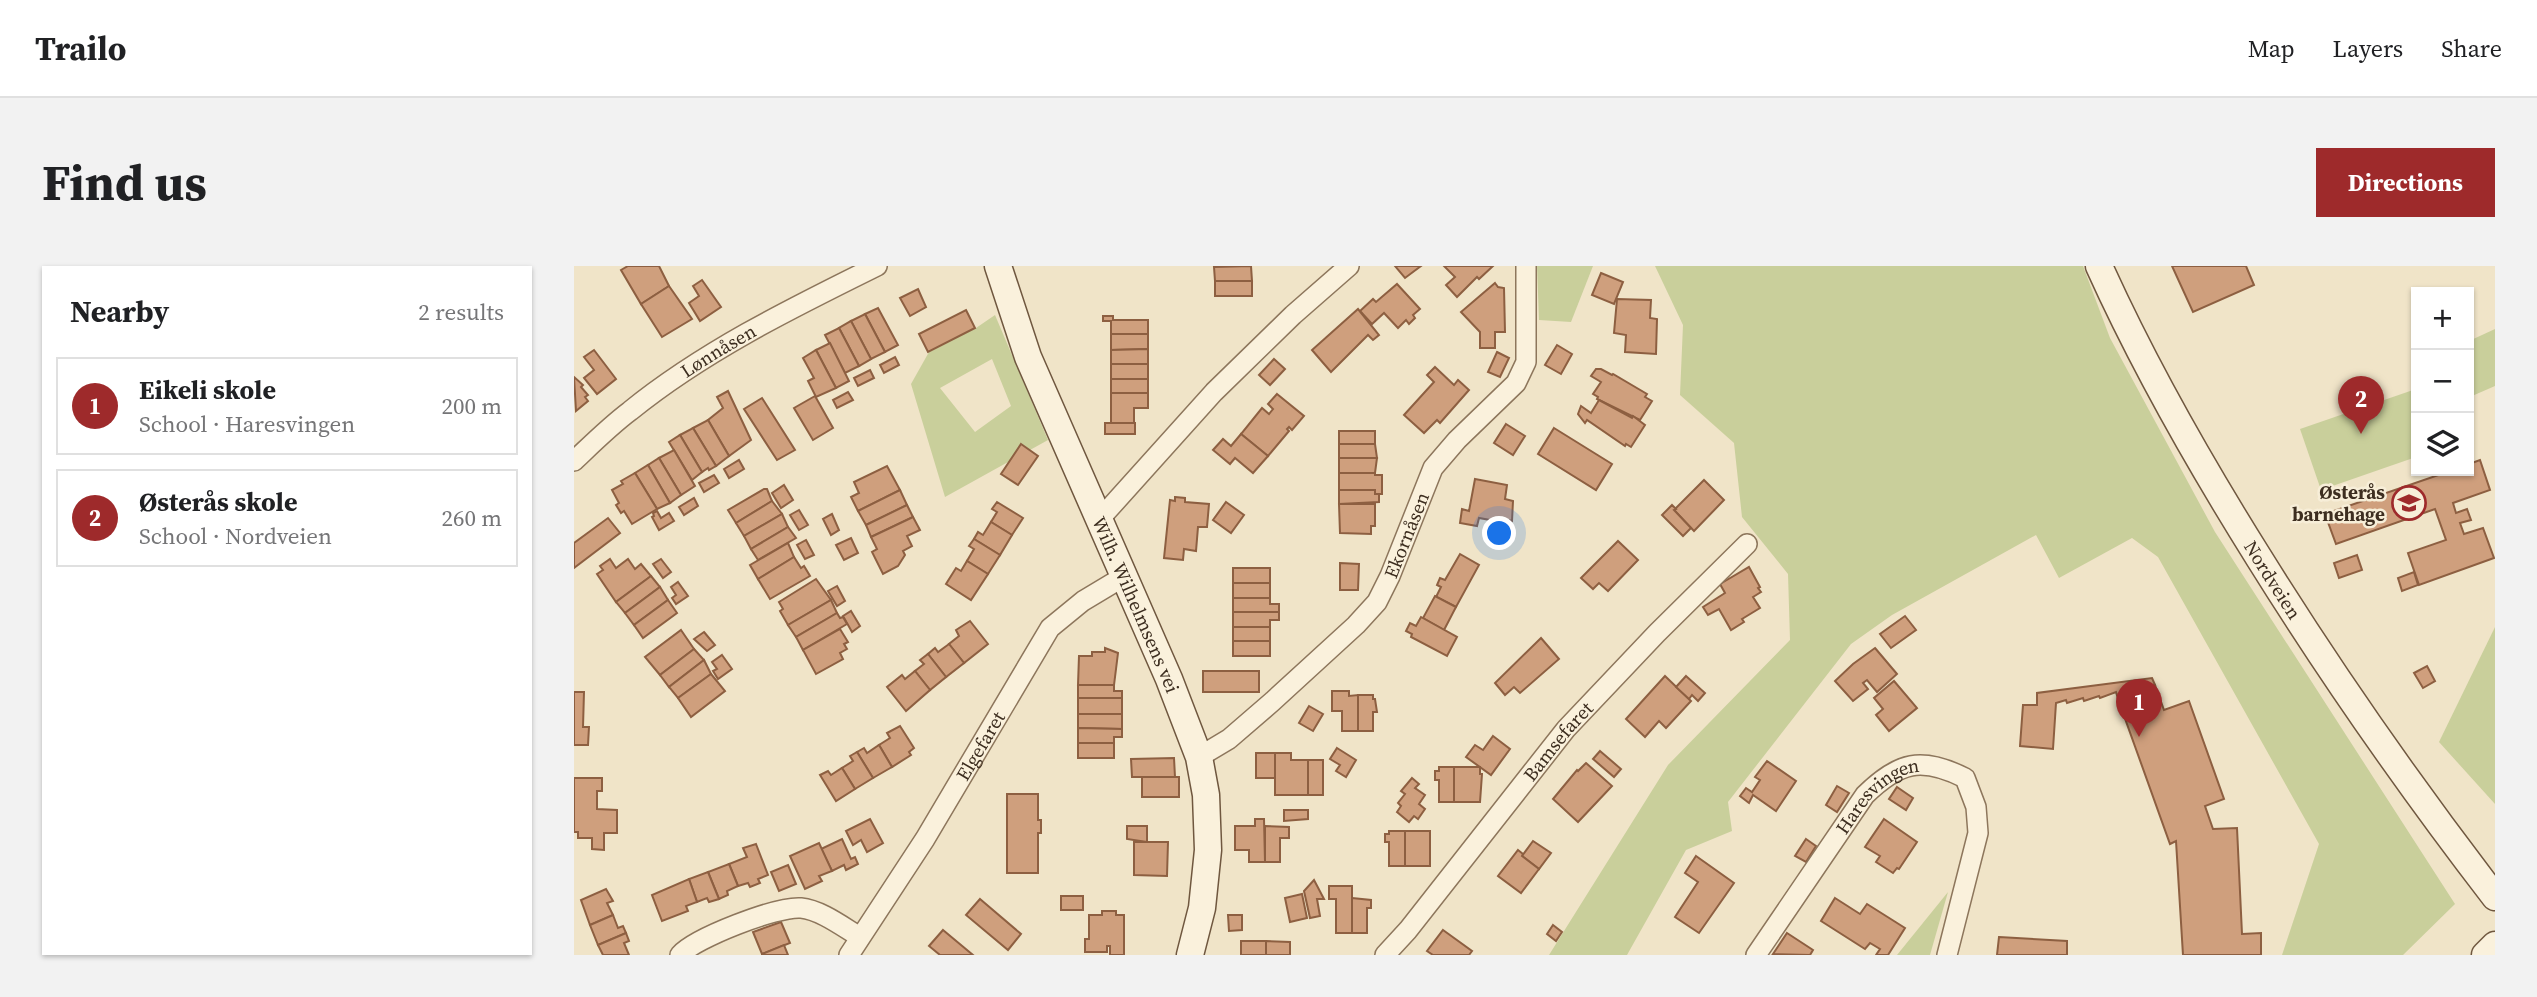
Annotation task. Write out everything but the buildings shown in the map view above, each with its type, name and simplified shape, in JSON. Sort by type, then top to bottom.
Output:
[{"type":"main road","name":"Wilh. Wilhelmsens vei","points":[[998,266],[1028,356],[1169,679],[1199,757],[1206,795],[1208,850],[1202,908],[1190,955]]},
{"type":"main road","name":"Nordveien","points":[[2099,266],[2128,330],[2216,489],[2311,641],[2391,757],[2495,897]]},
{"type":"main road","points":[[2485,955],[2495,945]]},
{"type":"street","name":"Lønnåsen","points":[[574,461],[630,411],[692,367],[741,336],[877,266]]},
{"type":"street","points":[[1098,521],[1214,391],[1349,266]]},
{"type":"street","name":"Ekornåsen","points":[[1199,757],[1229,739],[1273,701],[1356,625],[1377,602],[1433,468],[1457,440],[1516,383],[1526,362],[1526,266]]},
{"type":"street","name":"Bamsefaret","points":[[1385,955],[1408,930],[1566,729],[1746,544]]},
{"type":"street","name":"Elgefaret","points":[[849,955],[925,839],[1050,628],[1083,601],[1124,577]]},
{"type":"street","name":"Haresvingen","points":[[1756,955],[1865,795],[1884,777],[1905,766],[1925,764],[1948,769],[1965,778],[1976,807],[1978,833],[1947,955]]},
{"type":"street","points":[[680,955],[712,935],[785,909],[803,908],[860,937]]},
{"type":"green space","points":[[1537,266],[1593,266],[1571,322],[1539,320]]},
{"type":"green space","points":[[1655,266],[2083,266],[2110,338],[2215,532],[2455,904],[2403,955],[2282,955],[2319,844],[2158,557],[2132,538],[2059,578],[2036,535],[1892,615],[1851,644],[1728,802],[1732,831],[1686,850],[1627,955],[1549,955],[1668,765],[1790,640],[1788,574],[1742,517],[1734,443],[1680,395],[1683,325]]},
{"type":"green space","points":[[995,315],[1048,440],[945,497],[911,384],[929,352]],"holes":[[[992,359],[1011,406],[975,432],[940,388]]]},
{"type":"green space","points":[[2495,329],[2495,386],[2474,395],[2474,350],[2474,339]]},
{"type":"green space","points":[[2411,391],[2411,459],[2321,490],[2300,429]]},
{"type":"green space","points":[[2495,627],[2495,804],[2439,742]]},
{"type":"green space","points":[[1948,892],[1930,955],[1897,955]]},
{"type":"place","name":"Østerås skole","points":[[2361,434]]},
{"type":"place","name":"Østerås barnehage","points":[[2409,503]]},
{"type":"place","name":"Eikeli skole","points":[[2139,737]]}]
